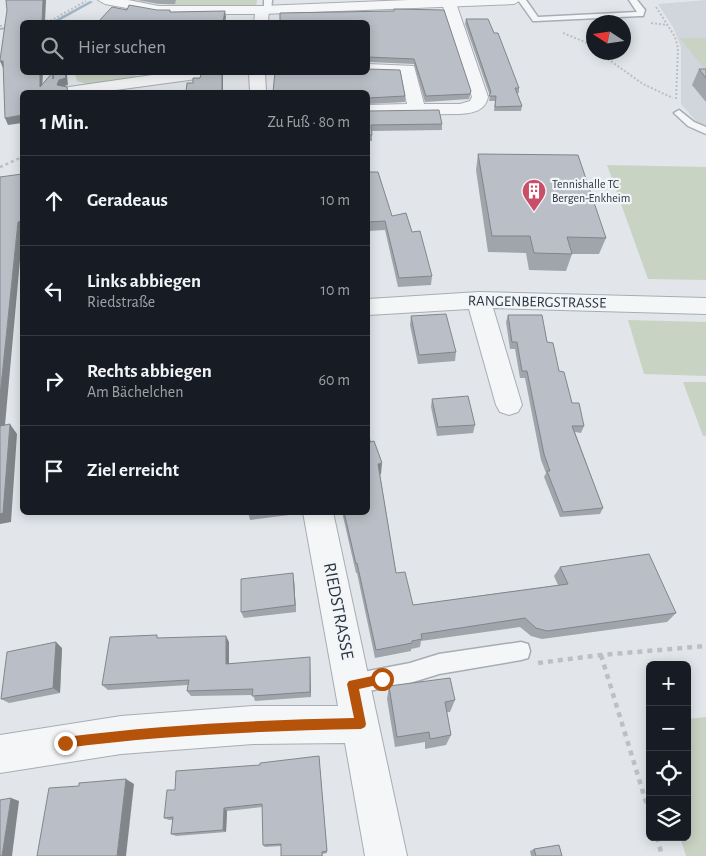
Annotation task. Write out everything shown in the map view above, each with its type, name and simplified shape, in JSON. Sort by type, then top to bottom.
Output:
[{"type":"street","points":[[105,0],[130,6],[165,10],[265,10],[382,3],[449,3],[514,0]]},
{"type":"street","points":[[370,110],[469,108],[479,101],[449,3]]},
{"type":"street","points":[[370,69],[408,69],[417,109]]},
{"type":"street","points":[[83,90],[190,75]]},
{"type":"street","points":[[258,75],[258,90]]},
{"type":"street","points":[[479,300],[486,330],[510,405]]},
{"type":"street","name":"RANGENBERGSTRASSE","points":[[370,307],[479,300],[706,306]]},
{"type":"street","name":"RIEDSTRASSE","points":[[319,515],[386,856]]},
{"type":"street","points":[[0,754],[121,735],[253,725],[361,724]]},
{"type":"lane","points":[[522,0],[536,19],[640,14],[641,10],[632,0]]},
{"type":"lane","points":[[679,113],[691,124],[706,131]]},
{"type":"lane","points":[[353,684],[410,673],[439,664],[521,651]]},
{"type":"path","points":[[52,20],[89,0]]},
{"type":"path","points":[[656,6],[675,37],[678,48],[676,99],[679,113]]},
{"type":"path","points":[[541,19],[548,26],[586,43]]},
{"type":"path","points":[[0,26],[8,25]]},
{"type":"path","points":[[609,60],[641,84],[659,94],[676,99]]},
{"type":"path","points":[[0,167],[20,158]]},
{"type":"path","points":[[601,655],[646,802]]},
{"type":"path","points":[[658,841],[662,856]]},
{"type":"shaded area","points":[[706,0],[706,126],[696,121],[681,104],[681,47],[673,27],[658,4]]},
{"type":"green space","points":[[125,0],[257,0],[256,7],[188,7]]},
{"type":"green space","points":[[680,38],[706,38],[706,71]]},
{"type":"green space","points":[[76,75],[136,75],[135,79],[90,85],[77,81]]},
{"type":"green space","points":[[607,165],[706,167],[706,280],[648,279]]},
{"type":"green space","points":[[628,320],[706,322],[706,376],[644,374]]},
{"type":"green space","points":[[683,382],[706,382],[706,436],[703,436]]},
{"type":"green space","points":[[706,717],[706,856],[686,856],[681,841],[691,841],[691,719]]},
{"type":"building","points":[[6,0],[43,0],[42,20],[20,20],[20,75],[40,75],[40,87],[50,75],[53,75],[53,79],[54,75],[66,75],[66,78],[59,80],[57,85],[67,87],[68,90],[20,90],[20,115],[5,118],[3,61],[0,60],[7,10]]},
{"type":"building","points":[[129,5],[157,10],[170,10],[170,12],[225,11],[223,20],[100,20],[112,7],[127,10]]},
{"type":"building","points":[[394,9],[444,10],[471,91],[470,94],[426,96],[414,59],[370,57],[370,20],[280,20],[280,13],[394,11]]},
{"type":"building","points":[[466,19],[488,19],[494,33],[498,33],[519,88],[515,88],[522,106],[495,107],[496,96],[489,96],[491,92]]},
{"type":"building","points":[[370,69],[400,70],[405,96],[370,98],[370,90],[273,90],[275,75],[370,75]]},
{"type":"building","points":[[699,69],[706,69],[706,78]]},
{"type":"building","points":[[201,75],[222,75],[222,90],[186,90],[187,83],[193,83],[193,78],[200,78]]},
{"type":"building","points":[[439,110],[442,124],[371,125],[372,135],[370,135],[370,111]]},
{"type":"building","name":"Tennishalle TC Bergen-Enkheim","points":[[478,154],[578,155],[606,238],[567,237],[572,254],[534,253],[530,236],[492,236]]},
{"type":"building","points":[[370,172],[378,172],[392,216],[406,213],[412,232],[420,231],[432,276],[399,278],[385,221],[370,222]]},
{"type":"building","points":[[20,174],[20,222],[18,222],[0,396],[0,177]]},
{"type":"building","points":[[446,314],[456,352],[419,355],[411,316]]},
{"type":"building","points":[[508,315],[542,315],[547,342],[553,343],[559,371],[564,372],[572,403],[579,403],[584,426],[572,426],[603,508],[563,512],[547,471],[550,471],[544,454],[527,371],[522,371],[517,342],[512,342]]},
{"type":"building","points":[[468,396],[475,425],[438,427],[432,399]]},
{"type":"building","points":[[10,424],[3,513],[0,514],[0,426]]},
{"type":"building","points":[[374,441],[382,463],[378,464],[396,573],[405,572],[413,605],[568,584],[560,567],[649,554],[676,613],[547,631],[536,628],[525,618],[421,634],[422,639],[412,641],[412,643],[376,650],[345,515],[370,515],[370,442]]},
{"type":"building","points":[[293,573],[295,605],[241,612],[241,579]]},
{"type":"building","points":[[157,635],[157,638],[226,636],[226,664],[310,657],[310,692],[252,696],[253,689],[187,691],[189,680],[102,685],[110,637]]},
{"type":"building","points":[[56,642],[53,688],[1,699],[7,652]]},
{"type":"building","points":[[450,678],[455,700],[445,702],[451,735],[430,739],[429,732],[397,737],[389,686]]},
{"type":"building","points":[[319,756],[327,851],[322,852],[322,856],[281,856],[281,844],[263,845],[262,804],[224,808],[223,830],[171,834],[173,817],[164,818],[167,790],[175,790],[176,771],[260,765],[260,763]]},
{"type":"building","points":[[126,779],[117,856],[37,856],[49,788]]},
{"type":"building","points":[[11,798],[2,856],[0,856],[0,800]]},
{"type":"building","points":[[559,845],[562,856],[536,856],[534,849]]},
{"type":"waterway","points":[[58,20],[91,2]]},
{"type":"waterway","points":[[0,29],[20,26]]},
{"type":"place","name":"Tennishalle TC Bergen-Enkheim","points":[[534,212]]},
{"type":"route","points":[[65,743],[121,735],[253,725],[361,724],[353,684],[382,679]]}]
